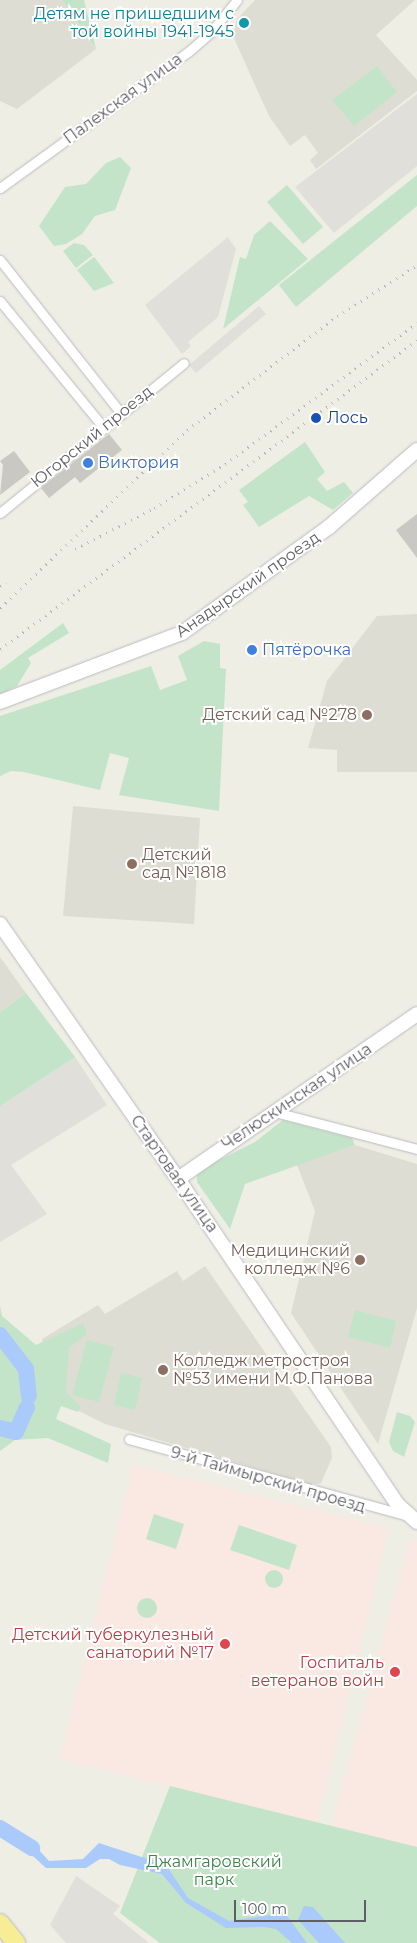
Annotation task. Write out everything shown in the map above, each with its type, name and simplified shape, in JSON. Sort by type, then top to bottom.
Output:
[{"type":"highway","points":[[0,1923],[16,1943]]},
{"type":"street","name":"Палехская улица","points":[[0,188],[188,52],[211,32],[237,0]]},
{"type":"street","points":[[0,260],[120,412]]},
{"type":"street","points":[[0,301],[103,428]]},
{"type":"street","name":"Югорский проезд","points":[[0,513],[120,412],[184,363]]},
{"type":"street","name":"Анадырский проезд","points":[[0,702],[182,633],[322,533],[417,450]]},
{"type":"street","name":"Стартовая улица","points":[[0,924],[413,1519]]},
{"type":"street","name":"Челюскинская улица","points":[[178,1179],[417,1014]]},
{"type":"street","points":[[275,1112],[417,1148]]},
{"type":"street","name":"9-й Таймырский проезд","points":[[129,1439],[366,1508],[413,1519]]},
{"type":"shaded area","points":[[0,0],[62,0],[96,49],[17,109],[0,101]]},
{"type":"shaded area","points":[[255,0],[415,0],[376,35],[417,80],[417,91],[316,169],[310,160],[318,153],[305,135],[290,146],[269,116],[233,35],[237,19]]},
{"type":"shaded area","points":[[417,94],[417,166],[334,233],[295,187]]},
{"type":"shaded area","points":[[228,237],[236,249],[218,317],[188,342],[191,346],[182,354],[145,305]]},
{"type":"shaded area","points":[[259,306],[266,314],[196,373],[189,365]]},
{"type":"shaded area","name":"Детский сад №278","points":[[417,614],[417,772],[337,772],[337,750],[308,748],[327,681],[377,616]]},
{"type":"shaded area","name":"Детский сад №1818","points":[[73,806],[200,818],[194,924],[63,916]]},
{"type":"shaded area","points":[[0,957],[26,993],[0,1012]]},
{"type":"shaded area","points":[[75,1057],[107,1105],[11,1165],[47,1214],[0,1242],[0,1106]]},
{"type":"shaded area","name":"Медицинский колледж №6","points":[[355,1145],[417,1164],[417,1308],[378,1444],[291,1313],[315,1211],[297,1165]]},
{"type":"shaded area","name":"Колледж метростроя №53 имени М.Ф.Панова","points":[[205,1266],[331,1447],[332,1458],[321,1483],[313,1485],[105,1424],[51,1397],[42,1339],[98,1305],[105,1314],[177,1271],[183,1281]]},
{"type":"shaded area","name":"Детский туберкулезный санаторий №17","points":[[133,1465],[389,1528],[317,1823],[60,1759]]},
{"type":"shaded area","name":"Госпиталь ветеранов войн","points":[[410,1540],[417,1542],[417,1847],[332,1825]]},
{"type":"shaded area","points":[[76,1876],[120,1906],[113,1914],[149,1943],[66,1943],[50,1925]]},
{"type":"green space","points":[[62,0],[84,0],[96,49],[76,20]]},
{"type":"green space","points":[[377,66],[397,92],[354,126],[332,100]]},
{"type":"green space","points":[[120,157],[131,168],[115,210],[95,216],[82,234],[66,244],[54,246],[39,226],[65,187],[86,184],[106,163]]},
{"type":"green space","points":[[417,175],[417,206],[296,307],[279,285]]},
{"type":"green space","points":[[287,185],[323,227],[303,244],[267,202]]},
{"type":"green space","points":[[270,221],[308,259],[223,329],[240,257],[246,259],[254,235]]},
{"type":"green space","points":[[74,243],[84,245],[93,255],[76,268],[63,251]]},
{"type":"green space","points":[[94,257],[114,283],[94,291],[77,270]]},
{"type":"green space","points":[[305,442],[325,472],[317,479],[327,491],[344,482],[353,493],[333,510],[309,496],[259,527],[243,505],[248,502],[239,490]]},
{"type":"green space","points":[[63,623],[69,633],[28,658],[31,663],[17,686],[0,694],[0,670]]},
{"type":"green space","points":[[204,641],[220,644],[220,668],[226,669],[219,811],[119,795],[129,758],[110,753],[100,790],[24,772],[11,771],[0,776],[0,716],[151,666],[160,690],[187,680],[178,656]]},
{"type":"green space","points":[[26,993],[75,1057],[0,1106],[0,1012]]},
{"type":"green space","points":[[283,1120],[352,1138],[355,1145],[245,1184],[230,1229],[197,1182],[197,1171],[255,1142]]},
{"type":"green space","points":[[0,1306],[2,1316],[36,1345],[83,1323],[87,1334],[69,1348],[66,1392],[81,1407],[78,1412],[61,1406],[56,1419],[111,1444],[108,1463],[48,1438],[15,1440],[0,1451]]},
{"type":"green space","points":[[355,1310],[396,1321],[390,1348],[348,1337]]},
{"type":"green space","points":[[87,1340],[114,1347],[99,1402],[72,1395]]},
{"type":"green space","points":[[121,1373],[142,1378],[135,1410],[114,1405]]},
{"type":"green space","points":[[397,1412],[410,1416],[415,1422],[404,1457],[393,1451],[389,1442]]},
{"type":"green space","points":[[154,1514],[184,1524],[176,1549],[146,1539]]},
{"type":"green space","points":[[239,1525],[297,1545],[289,1570],[230,1550]]},
{"type":"green space","points":[[274,1570],[280,1573],[283,1579],[280,1585],[274,1588],[268,1585],[265,1579],[268,1573]]},
{"type":"green space","points":[[143,1598],[151,1598],[157,1604],[157,1612],[151,1618],[143,1618],[137,1612],[137,1604]]},
{"type":"green space","name":"Джамгаровский парк","points":[[170,1786],[417,1847],[417,1943],[160,1943],[120,1913]]},
{"type":"water","points":[[15,1834],[38,1849],[49,1861],[83,1859],[99,1843],[166,1865],[188,1898],[229,1921],[285,1913],[307,1943],[292,1943],[276,1929],[264,1927],[226,1928],[186,1903],[162,1874],[120,1865],[109,1859],[100,1859],[86,1868],[46,1868],[12,1837]]},
{"type":"water","points":[[304,1906],[313,1907],[345,1943],[319,1943],[298,1920]]},
{"type":"building","name":"Виктория","points":[[109,434],[122,450],[80,483],[75,477],[49,498],[41,488]]},
{"type":"building","points":[[14,451],[30,472],[0,495],[3,465],[0,461]]},
{"type":"building","points":[[417,514],[417,558],[396,530]]},
{"type":"waterway","points":[[0,1335],[26,1369],[29,1396]]},
{"type":"waterway","points":[[0,1428],[16,1432],[27,1407]]},
{"type":"waterway","points":[[0,1828],[32,1848]]},
{"type":"railway","points":[[0,608],[187,430],[337,316],[417,265]]},
{"type":"railway","points":[[75,549],[154,508],[225,464],[417,323]]},
{"type":"railway","points":[[0,649],[417,340]]},
{"type":"railway","points":[[0,586],[6,583]]},
{"type":"place","name":"Детям не пришедшим с той войны 1941-1945","points":[[244,23]]},
{"type":"place","name":"Лось","points":[[316,418]]},
{"type":"place","name":"Виктория","points":[[88,463]]},
{"type":"place","name":"Пятёрочка","points":[[252,650]]},
{"type":"place","name":"Детский сад №278","points":[[367,715]]},
{"type":"place","name":"Детский сад №1818","points":[[132,864]]},
{"type":"place","name":"Медицинский колледж №6","points":[[360,1260]]},
{"type":"place","name":"Колледж метростроя №53 имени М.Ф.Панова","points":[[163,1370]]},
{"type":"place","name":"Детский туберкулезный санаторий №17","points":[[225,1644]]},
{"type":"place","name":"Госпиталь ветеранов войн","points":[[395,1672]]}]
